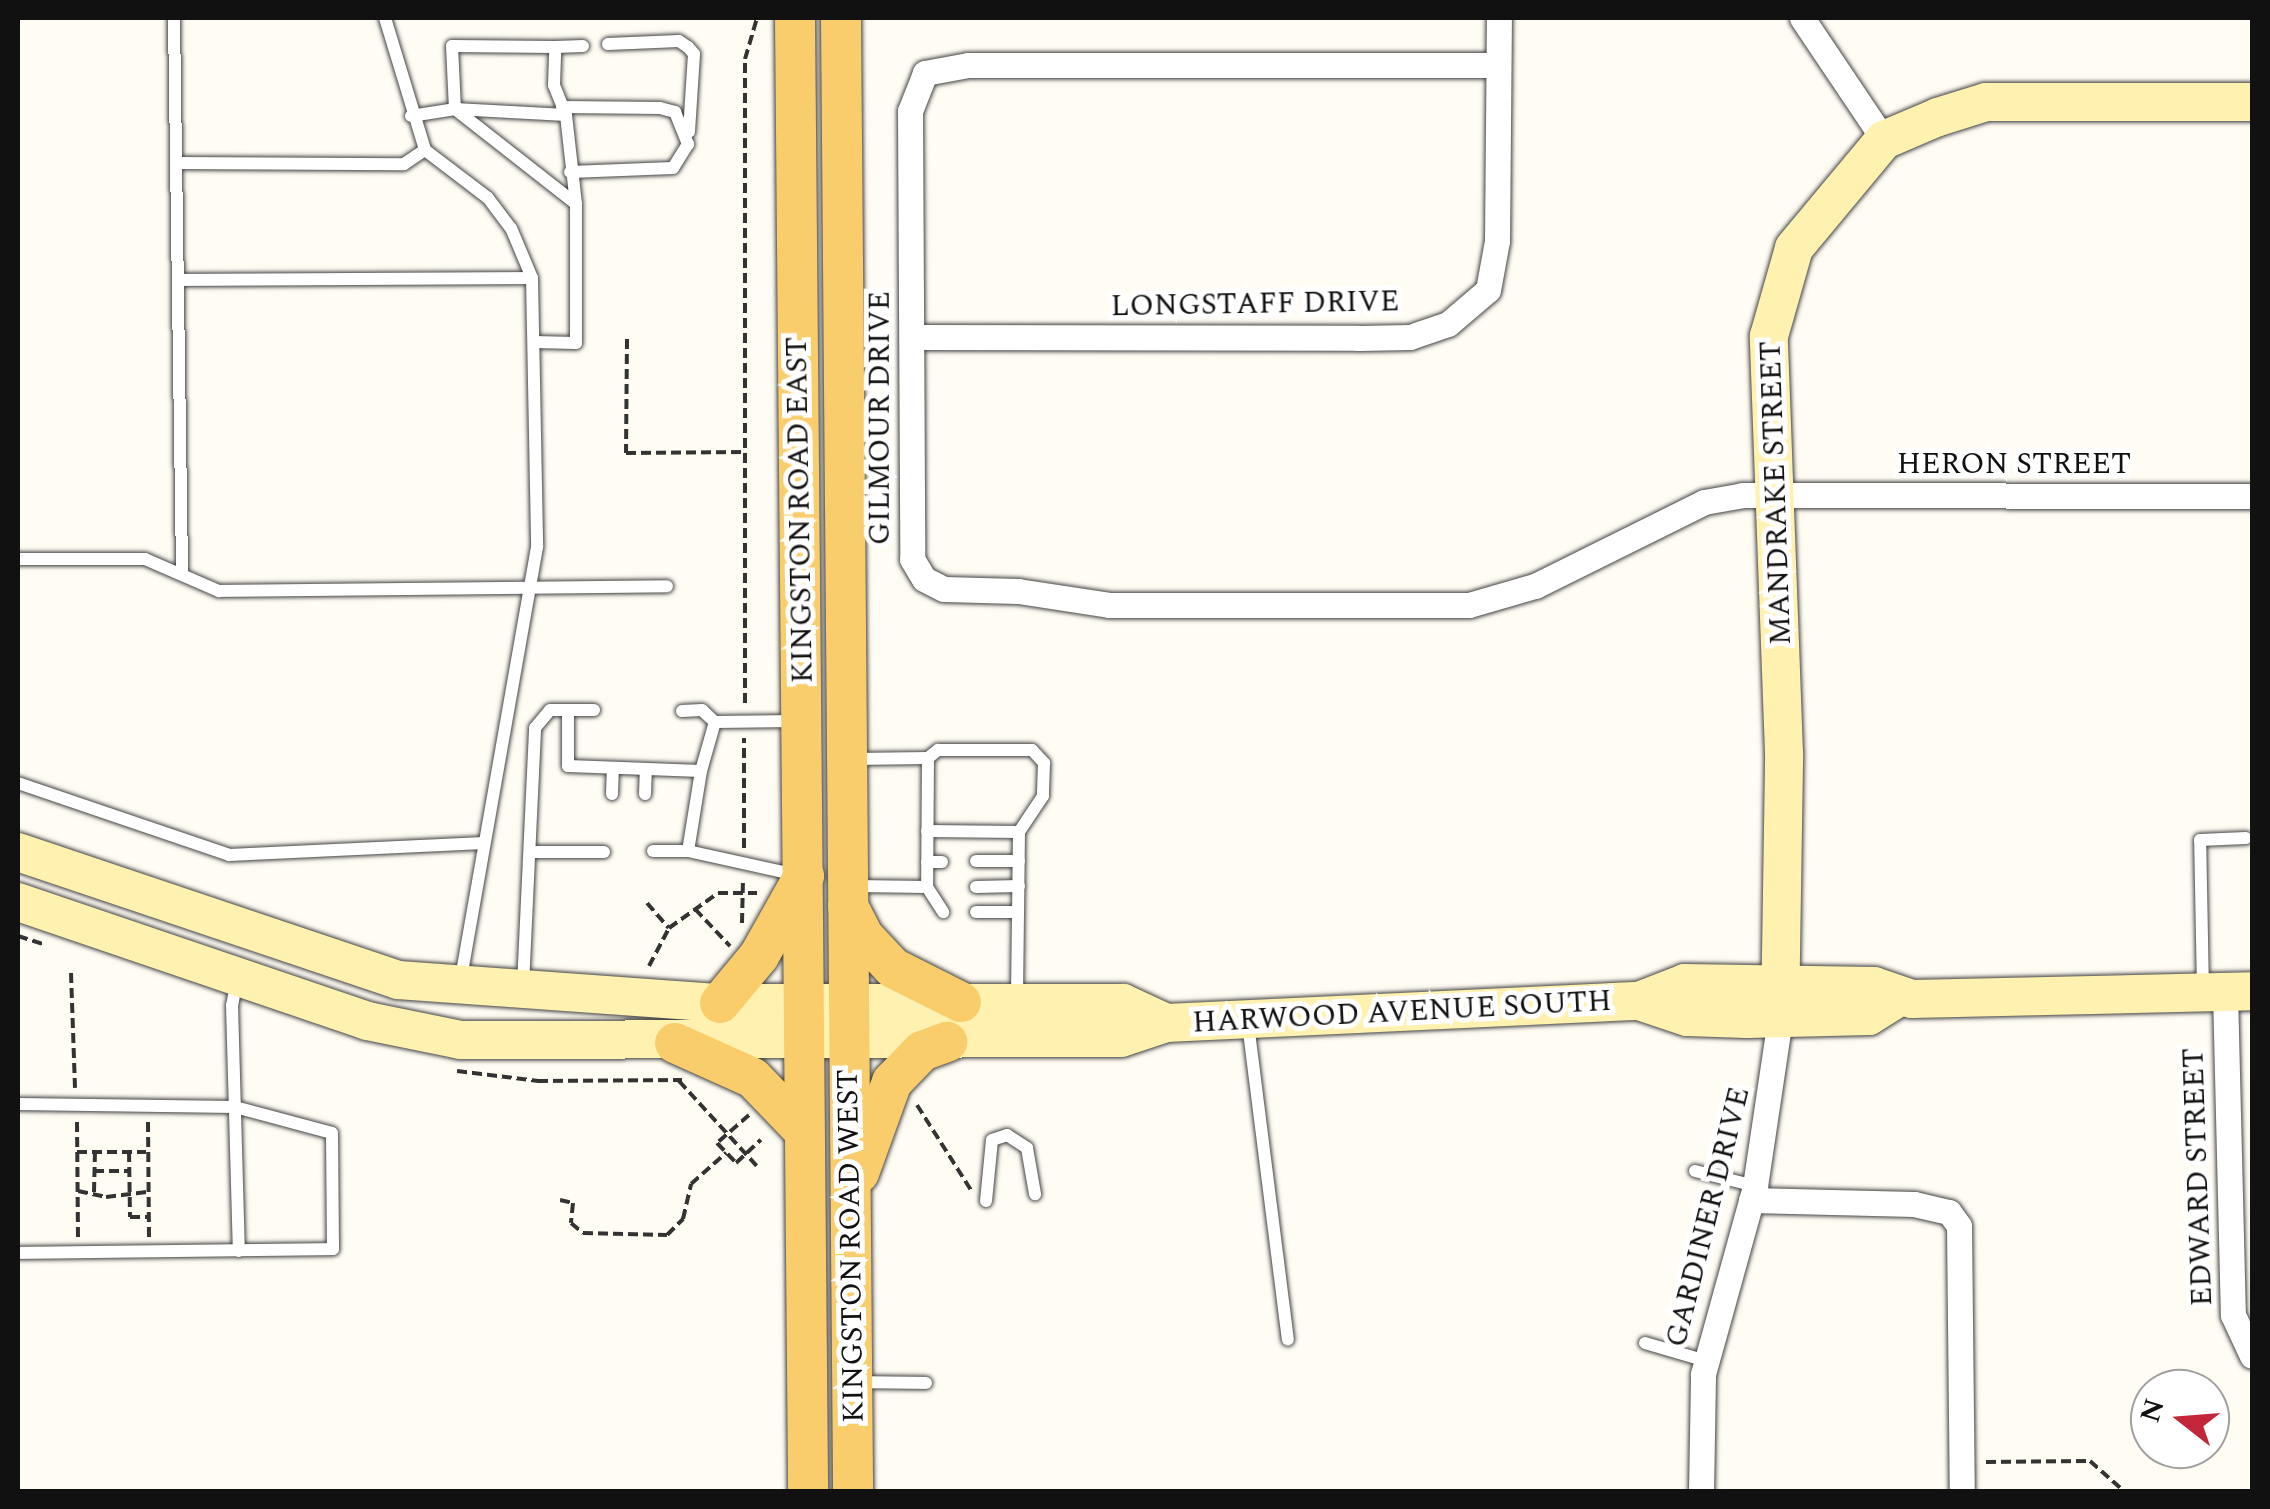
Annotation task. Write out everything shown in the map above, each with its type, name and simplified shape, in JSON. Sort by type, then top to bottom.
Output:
[{"type":"main road","name":"KINGSTON ROAD EAST","points":[[795,18],[804,1022]]},
{"type":"main road","name":"KINGSTON ROAD EAST","points":[[841,18],[850,1002]]},
{"type":"main road","name":"MANDRAKE STREET","points":[[1781,1001],[1784,754],[1769,336],[1794,248],[1884,140],[1986,102],[2252,102]]},
{"type":"main road","points":[[18,852],[398,980],[720,1003],[804,1022]]},
{"type":"main road","points":[[720,1003],[759,956],[804,876]]},
{"type":"main road","points":[[848,896],[864,937],[894,968],[961,1002]]},
{"type":"main road","points":[[18,902],[238,973],[367,1022],[460,1040],[676,1062],[753,1078],[803,1130]]},
{"type":"main road","name":"HARWOOD AVENUE SOUTH","points":[[804,1022],[848,1042],[947,1042],[1122,1038],[1166,1023],[1638,1001],[1685,983],[1781,1001],[1874,986],[1898,998],[2227,992]]},
{"type":"main road","name":"HARWOOD AVENUE SOUTH","points":[[804,1022],[850,1002],[1017,1002],[1123,1003],[1166,1023]]},
{"type":"main road","name":"KINGSTON ROAD WEST","points":[[850,1002],[853,1492]]},
{"type":"main road","points":[[676,1062],[804,1022]]},
{"type":"main road","name":"KINGSTON ROAD WEST","points":[[804,1022],[808,1492]]},
{"type":"main road","points":[[851,1196],[892,1082],[922,1051],[947,1042]]},
{"type":"street","name":"LONGSTAFF DRIVE","points":[[914,338],[1358,338],[1410,336],[1448,324],[1488,290],[1494,257],[1498,18]]},
{"type":"street","points":[[1802,18],[1884,140]]},
{"type":"street","name":"GILMOUR DRIVE","points":[[1498,65],[968,64],[925,72],[910,111],[912,560],[924,579],[944,589],[1018,591],[1109,605],[1469,604],[1535,586],[1704,502],[1776,497]]},
{"type":"street","name":"HERON STREET","points":[[1776,497],[2252,496]]},
{"type":"street","name":"EDWARD STREET","points":[[2227,992],[2233,1315],[2252,1356]]},
{"type":"street","name":"GARDINER DRIVE","points":[[1701,1492],[1706,1361],[1753,1193],[1781,1001]]},
{"type":"street","points":[[1753,1193],[1914,1204],[1949,1212],[1959,1226],[1962,1492]]},
{"type":"lane","points":[[174,18],[182,574]]},
{"type":"lane","points":[[384,18],[411,116],[425,150],[488,198],[511,228],[532,278],[536,548],[460,986]]},
{"type":"lane","points":[[570,172],[672,168],[688,144],[694,54],[679,41],[608,44]]},
{"type":"lane","points":[[454,109],[452,46],[584,46]]},
{"type":"lane","points":[[534,342],[576,342],[576,204],[564,111],[554,85],[555,47]]},
{"type":"lane","points":[[411,116],[454,109],[660,108],[674,112],[688,144]]},
{"type":"lane","points":[[454,109],[576,204]]},
{"type":"lane","points":[[176,163],[404,164],[425,150]]},
{"type":"lane","points":[[178,280],[532,278]]},
{"type":"lane","points":[[18,559],[145,559],[219,591],[667,586]]},
{"type":"lane","points":[[523,991],[533,852],[526,839],[536,728],[550,710],[594,710]]},
{"type":"lane","points":[[568,710],[568,766],[701,771]]},
{"type":"lane","points":[[682,711],[702,710],[715,722],[802,721]]},
{"type":"lane","points":[[688,852],[701,771],[715,722]]},
{"type":"lane","points":[[846,759],[928,758],[938,750],[1032,750],[1044,763],[1043,796],[1019,832],[1017,1002]]},
{"type":"lane","points":[[928,758],[927,887],[942,912]]},
{"type":"lane","points":[[612,794],[613,768]]},
{"type":"lane","points":[[645,794],[646,769]]},
{"type":"lane","points":[[18,783],[230,855],[484,843]]},
{"type":"lane","points":[[927,832],[1019,832]]},
{"type":"lane","points":[[2227,992],[2200,840],[2246,838]]},
{"type":"lane","points":[[653,851],[688,852],[804,876]]},
{"type":"lane","points":[[533,852],[604,852]]},
{"type":"lane","points":[[976,861],[1019,861]]},
{"type":"lane","points":[[927,862],[942,862]]},
{"type":"lane","points":[[976,887],[1018,886]]},
{"type":"lane","points":[[848,896],[942,887]]},
{"type":"lane","points":[[976,912],[1018,912]]},
{"type":"lane","points":[[238,973],[232,1005],[239,1251]]},
{"type":"lane","points":[[1247,1018],[1288,1339]]},
{"type":"lane","points":[[18,1104],[235,1107],[332,1133],[333,1249],[18,1253]]},
{"type":"lane","points":[[982,1202],[992,1140],[1006,1135],[1027,1148],[1035,1194]]},
{"type":"lane","points":[[1696,1171],[1753,1193]]},
{"type":"lane","points":[[1645,1343],[1706,1361]]},
{"type":"lane","points":[[853,1382],[926,1383]]},
{"type":"path","points":[[696,909],[735,952],[744,893],[745,58],[757,18]]},
{"type":"path","points":[[628,338],[626,452],[746,452]]},
{"type":"path","points":[[649,966],[670,928],[718,893],[757,893]]},
{"type":"path","points":[[647,903],[670,928]]},
{"type":"path","points":[[71,973],[76,1093]]},
{"type":"path","points":[[676,1062],[727,1134],[757,1166]]},
{"type":"path","points":[[915,1102],[982,1202]]},
{"type":"path","points":[[761,1140],[736,1163],[716,1143],[751,1113],[764,1124]]},
{"type":"path","points":[[148,1117],[148,1241]]},
{"type":"path","points":[[78,1118],[78,1244]]},
{"type":"path","points":[[78,1152],[146,1152]]},
{"type":"path","points":[[94,1194],[95,1152]]},
{"type":"path","points":[[129,1152],[130,1217],[148,1217]]},
{"type":"path","points":[[560,1200],[573,1203],[570,1223],[583,1233],[667,1235],[684,1220],[691,1184],[726,1153]]},
{"type":"path","points":[[94,1171],[130,1172]]},
{"type":"path","points":[[78,1190],[94,1194],[148,1192]]},
{"type":"path","points":[[1961,1462],[2090,1461],[2125,1492]]}]
